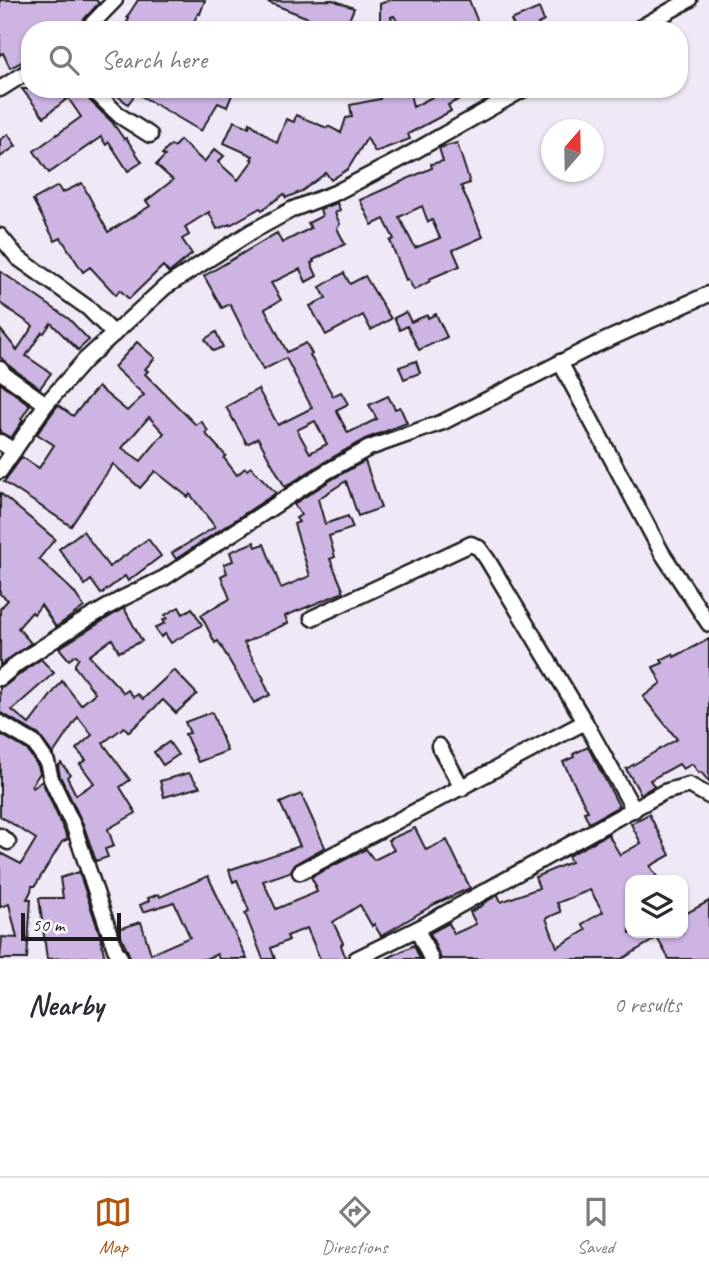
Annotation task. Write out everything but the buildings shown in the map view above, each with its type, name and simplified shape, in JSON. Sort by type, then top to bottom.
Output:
[{"type":"street","points":[[94,21],[114,0]]},
{"type":"street","points":[[652,21],[689,0]]},
{"type":"street","points":[[0,89],[21,76]]},
{"type":"street","points":[[101,98],[120,116],[150,135]]},
{"type":"street","points":[[0,471],[46,404],[85,360],[165,287],[251,232],[293,209],[335,193],[399,160],[509,98]]},
{"type":"street","points":[[0,236],[18,258],[88,308],[114,334]]},
{"type":"street","points":[[0,678],[18,663],[80,623],[164,578],[326,472],[369,448],[443,422],[560,362],[709,294]]},
{"type":"street","points":[[560,362],[662,552],[709,624]]},
{"type":"street","points":[[0,369],[46,404]]},
{"type":"street","points":[[0,442],[14,451]]},
{"type":"street","points":[[312,618],[471,544],[479,548],[585,722],[634,810]]},
{"type":"street","points":[[300,872],[585,722]]},
{"type":"street","points":[[0,723],[34,743],[47,762],[51,779],[74,827],[115,949],[121,959]]},
{"type":"street","points":[[439,746],[462,788]]},
{"type":"street","points":[[356,959],[416,929],[664,792],[689,785],[709,796]]},
{"type":"street","points":[[416,929],[431,959]]}]
